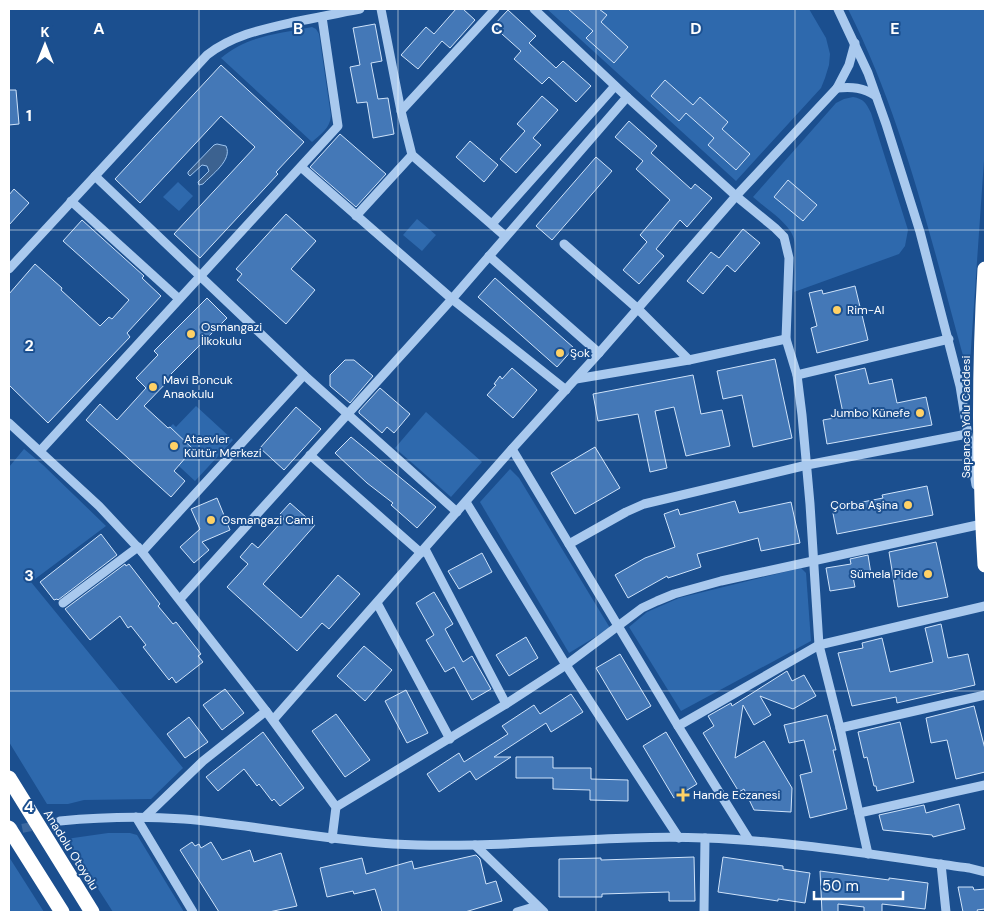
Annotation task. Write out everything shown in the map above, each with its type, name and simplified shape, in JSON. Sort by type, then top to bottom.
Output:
[{"type":"highway","name":"Sapanca Yolu Caddesi","points":[[985,268],[980,411],[985,565]]},
{"type":"highway","name":"Anadolu Otoyolu","points":[[9,778],[92,912]]},
{"type":"highway","points":[[9,828],[62,912]]},
{"type":"street","points":[[9,270],[207,55],[235,38],[257,30],[360,9]]},
{"type":"street","points":[[381,9],[401,111],[412,155],[505,236]]},
{"type":"street","points":[[401,111],[495,9]]},
{"type":"street","points":[[534,9],[614,86],[736,196],[775,228],[784,237],[788,247],[786,339],[797,375],[807,465],[819,645],[868,854]]},
{"type":"street","points":[[838,9],[876,96],[920,232],[949,339],[960,386],[982,524],[985,556]]},
{"type":"street","points":[[40,451],[178,298],[302,167],[338,126],[322,17]]},
{"type":"street","points":[[273,720],[512,449],[600,353],[736,196],[837,88],[849,65],[854,43]]},
{"type":"street","points":[[492,224],[614,86]]},
{"type":"street","points":[[837,88],[860,88],[876,96]]},
{"type":"street","points":[[180,599],[452,299],[627,97]]},
{"type":"street","points":[[356,216],[412,155]]},
{"type":"street","points":[[302,167],[452,299],[566,390]]},
{"type":"street","points":[[95,176],[304,375],[457,512]]},
{"type":"street","points":[[71,201],[178,298]]},
{"type":"street","points":[[564,244],[638,309],[689,360]]},
{"type":"street","points":[[489,256],[600,353]]},
{"type":"street","points":[[575,379],[689,360],[786,339]]},
{"type":"street","points":[[797,375],[949,339]]},
{"type":"street","points":[[63,603],[140,549],[304,375]]},
{"type":"street","points":[[9,423],[99,506],[140,549],[180,599],[273,720],[336,807],[332,839]]},
{"type":"street","points":[[569,544],[644,504],[807,465],[967,434]]},
{"type":"street","points":[[512,449],[678,726],[749,840]]},
{"type":"street","points":[[310,455],[423,551],[506,704]]},
{"type":"street","points":[[466,502],[566,665],[679,838]]},
{"type":"street","points":[[336,807],[450,739],[566,665],[642,608],[674,594],[721,581],[982,524]]},
{"type":"street","points":[[377,603],[450,739]]},
{"type":"street","points":[[678,726],[819,645],[985,606]]},
{"type":"street","points":[[840,728],[985,694]]},
{"type":"street","points":[[140,817],[203,761],[266,711]]},
{"type":"street","points":[[859,813],[985,785]]},
{"type":"street","points":[[140,817],[193,912]]},
{"type":"street","points":[[60,821],[140,817],[184,819],[332,839],[395,844],[475,844],[679,838],[749,840],[868,854],[969,868],[985,872]]},
{"type":"street","points":[[704,912],[705,838]]},
{"type":"street","points":[[475,844],[541,909]]},
{"type":"street","points":[[941,864],[946,912]]},
{"type":"street","points":[[969,868],[985,865]]},
{"type":"street","points":[[517,912],[541,909]]},
{"type":"shaded area","points":[[547,9],[568,9],[593,31],[586,38],[614,63],[628,47],[601,22],[607,15],[599,9],[809,9],[826,38],[830,54],[829,65],[821,88],[736,181]]},
{"type":"shaded area","points":[[848,9],[985,9],[985,146],[969,377],[931,236],[903,143],[868,53]]},
{"type":"shaded area","points":[[312,27],[319,34],[331,116],[327,127],[312,142],[221,58],[242,44],[264,36]]},
{"type":"shaded area","points":[[853,97],[864,102],[871,113],[908,230],[905,246],[899,254],[794,292],[796,254],[792,234],[780,219],[753,197],[836,103]]},
{"type":"shaded area","points":[[217,144],[226,146],[227,151],[224,162],[203,184],[199,185],[198,182],[209,171],[207,166],[202,165],[190,176],[188,172]]},
{"type":"shaded area","points":[[178,182],[193,196],[179,211],[163,197]]},
{"type":"shaded area","points":[[417,219],[436,235],[422,251],[403,235]]},
{"type":"shaded area","points":[[196,406],[233,440],[195,481],[154,443],[173,424],[176,427]]},
{"type":"shaded area","points":[[426,412],[482,462],[451,497],[395,448]]},
{"type":"shaded area","points":[[24,449],[106,526],[31,582],[183,768],[151,799],[84,800],[68,804],[47,804],[9,742],[9,467]]},
{"type":"shaded area","points":[[510,469],[519,478],[610,628],[569,653],[480,502]]},
{"type":"shaded area","points":[[801,568],[806,573],[811,641],[681,711],[629,627],[647,612],[679,598]]},
{"type":"shaded area","points":[[108,833],[130,833],[137,835],[184,912],[113,912],[66,839]]},
{"type":"shaded area","points":[[9,857],[44,912],[9,912]]},
{"type":"building","points":[[456,9],[463,9],[475,20],[450,48],[442,41],[418,69],[401,55],[426,27],[434,34]]},
{"type":"building","points":[[568,9],[599,9],[607,15],[601,22],[628,47],[614,63],[586,38],[593,31]]},
{"type":"building","points":[[508,10],[536,36],[529,43],[556,68],[563,61],[591,86],[576,102],[549,77],[542,84],[514,59],[521,51],[493,26]]},
{"type":"building","points":[[375,24],[382,61],[371,63],[378,99],[388,98],[394,134],[373,138],[367,102],[357,103],[350,67],[360,65],[353,28]]},
{"type":"building","points":[[221,65],[304,142],[276,172],[278,174],[200,258],[174,234],[255,147],[221,116],[140,203],[115,179]]},
{"type":"building","points":[[665,80],[693,105],[700,97],[728,122],[722,129],[750,154],[736,170],[708,145],[714,138],[686,113],[679,121],[651,96]]},
{"type":"building","points":[[9,90],[16,90],[19,124],[9,125]]},
{"type":"building","points":[[542,96],[558,110],[533,138],[541,145],[516,173],[500,159],[525,131],[517,124]]},
{"type":"building","points":[[629,121],[657,146],[651,153],[691,189],[695,184],[712,198],[687,227],[680,220],[656,249],[664,256],[639,284],[623,270],[647,242],[640,235],[670,200],[636,169],[643,161],[615,137]]},
{"type":"building","points":[[340,134],[386,174],[356,207],[310,167]]},
{"type":"building","points":[[470,141],[498,165],[484,182],[456,157]]},
{"type":"building","points":[[596,157],[612,171],[552,240],[536,226]]},
{"type":"building","points":[[788,180],[817,205],[803,221],[774,197]]},
{"type":"building","points":[[14,189],[29,203],[9,225],[9,195]]},
{"type":"building","points":[[286,214],[316,241],[291,269],[315,290],[286,324],[237,280],[242,274],[236,269]]},
{"type":"building","points":[[82,220],[144,276],[142,278],[161,296],[127,333],[130,337],[48,423],[9,385],[9,294],[35,264],[100,326],[109,317],[112,319],[129,300],[63,241]]},
{"type":"building","points":[[743,229],[760,243],[735,272],[727,265],[703,294],[687,281],[711,252],[719,258]]},
{"type":"building","points":[[495,278],[574,348],[557,367],[478,297]]},
{"type":"building","name":"Rim-Al","points":[[855,286],[868,340],[817,353],[811,328],[817,326],[809,293],[822,290],[823,294]]},
{"type":"building","points":[[207,298],[227,318],[169,376],[171,378],[144,406],[193,449],[174,471],[185,481],[171,497],[86,420],[100,404],[117,420],[146,388],[136,378],[158,355],[154,351]]},
{"type":"building","points":[[775,359],[792,438],[753,447],[742,395],[723,399],[717,371]]},
{"type":"building","points":[[345,360],[354,360],[373,376],[350,403],[330,386],[330,375]]},
{"type":"building","points":[[512,368],[537,390],[513,418],[487,395],[496,385],[494,384],[500,376],[502,379]]},
{"type":"building","points":[[865,368],[869,384],[892,379],[897,403],[926,397],[932,425],[827,444],[823,420],[840,417],[840,414],[843,413],[835,375]]},
{"type":"building","points":[[693,375],[701,414],[722,410],[730,446],[686,456],[674,407],[655,411],[667,468],[650,472],[638,414],[598,421],[593,394]]},
{"type":"building","points":[[380,388],[410,414],[394,433],[387,427],[382,433],[359,413]]},
{"type":"building","points":[[296,407],[321,429],[284,470],[260,448]]},
{"type":"building","points":[[351,437],[436,507],[417,528],[391,505],[393,503],[367,483],[335,453]]},
{"type":"building","points":[[595,447],[620,488],[575,514],[551,473]]},
{"type":"building","points":[[927,486],[933,515],[837,534],[832,508],[883,498],[882,495]]},
{"type":"building","name":"Osmangazi Cami","points":[[217,498],[230,530],[202,542],[209,550],[194,563],[180,547],[200,529],[191,509]]},
{"type":"building","points":[[735,501],[739,513],[791,502],[800,543],[761,551],[758,538],[697,554],[701,567],[668,578],[667,576],[628,598],[615,575],[645,558],[675,547],[664,514],[678,509],[680,515]]},
{"type":"building","points":[[290,503],[315,525],[263,584],[301,618],[338,575],[360,594],[329,629],[322,623],[297,651],[227,587],[248,564],[240,557],[252,543],[258,548],[284,519],[280,514]]},
{"type":"building","points":[[101,534],[117,555],[58,600],[54,600],[40,582]]},
{"type":"building","points":[[936,542],[948,597],[898,607],[889,552]]},
{"type":"building","points":[[482,553],[492,572],[459,589],[448,571]]},
{"type":"building","points":[[868,555],[871,574],[853,577],[855,587],[830,591],[826,568],[851,564],[850,559]]},
{"type":"building","points":[[125,564],[126,566],[129,564],[160,604],[158,606],[173,624],[176,622],[201,654],[198,656],[203,662],[176,683],[172,677],[169,680],[143,647],[146,645],[131,626],[128,628],[120,616],[90,640],[65,609]]},
{"type":"building","points":[[434,592],[453,624],[445,629],[463,662],[472,656],[491,689],[472,700],[454,667],[445,672],[426,640],[434,635],[416,603]]},
{"type":"building","points":[[941,624],[948,658],[968,654],[975,685],[897,703],[896,697],[852,706],[838,653],[863,648],[862,643],[882,638],[890,672],[933,662],[925,628]]},
{"type":"building","points":[[526,637],[538,658],[509,676],[496,655]]},
{"type":"building","points":[[364,646],[392,670],[365,701],[337,676]]},
{"type":"building","points":[[620,654],[651,706],[627,720],[596,668]]},
{"type":"building","points":[[787,671],[792,681],[804,675],[816,696],[793,709],[760,696],[771,715],[754,725],[743,705],[735,758],[764,741],[792,788],[791,812],[754,810],[744,789],[739,792],[703,733],[714,726],[708,716],[731,703],[732,706]]},
{"type":"building","points":[[225,689],[244,713],[222,730],[203,705]]},
{"type":"building","points":[[406,690],[428,733],[407,743],[385,701]]},
{"type":"building","points":[[571,694],[583,712],[551,732],[546,723],[494,757],[511,757],[476,780],[470,771],[439,792],[427,774],[459,753],[464,762],[508,734],[502,726],[534,705],[540,714]]},
{"type":"building","points":[[974,706],[985,749],[985,772],[956,779],[947,740],[931,743],[926,718]]},
{"type":"building","points":[[336,714],[370,760],[345,777],[312,731]]},
{"type":"building","points":[[827,715],[836,750],[833,750],[847,809],[810,818],[800,775],[812,772],[804,740],[789,743],[784,725]]},
{"type":"building","points":[[189,717],[208,742],[185,758],[167,734]]},
{"type":"building","points":[[900,722],[914,782],[877,791],[867,757],[864,758],[858,732]]},
{"type":"building","points":[[263,732],[304,788],[280,806],[274,799],[272,801],[259,784],[257,786],[244,769],[218,791],[206,777]]},
{"type":"building","points":[[666,732],[697,784],[674,798],[643,746]]},
{"type":"building","points":[[516,757],[553,757],[553,768],[591,768],[591,779],[628,780],[628,801],[590,800],[590,790],[553,789],[553,778],[516,778]]},
{"type":"building","points":[[959,804],[965,829],[933,837],[932,835],[883,830],[879,815],[924,805],[926,813]]},
{"type":"building","points":[[192,842],[195,846],[199,844],[201,848],[211,842],[222,860],[250,850],[254,862],[281,853],[297,906],[269,912],[219,912],[180,850]]},
{"type":"building","points":[[476,855],[480,859],[486,884],[496,881],[502,901],[465,912],[382,912],[375,889],[354,894],[353,891],[327,897],[320,868],[362,858],[366,874],[412,861],[414,869]]},
{"type":"building","points":[[694,857],[695,901],[669,901],[669,892],[602,894],[602,897],[559,897],[559,859],[601,858],[601,860]]},
{"type":"building","points":[[723,857],[783,866],[783,869],[810,873],[805,903],[718,892]]},
{"type":"building","points":[[820,871],[928,883],[925,909],[882,904],[882,912],[864,912],[864,907],[838,904],[838,912],[822,912]]},
{"type":"building","points":[[958,887],[973,887],[974,890],[985,889],[985,909],[977,910],[978,912],[963,912]]},
{"type":"tunnel","points":[[9,831],[60,821]]},
{"type":"place","name":"Rim-Al","points":[[837,310]]},
{"type":"place","name":"Osmangazi İlkokulu","points":[[191,334]]},
{"type":"place","name":"Şok","points":[[560,353]]},
{"type":"place","name":"Mavi Boncuk Anaokulu","points":[[153,387]]},
{"type":"place","name":"Jumbo Künefe","points":[[920,413]]},
{"type":"place","name":"Ataevler Kültür Merkezi","points":[[174,446]]},
{"type":"place","name":"Çorba Aşina","points":[[908,505]]},
{"type":"place","name":"Osmangazi Cami","points":[[211,520]]},
{"type":"place","name":"Sümela Pide","points":[[928,574]]},
{"type":"place","name":"Hande Eczanesi","points":[[683,795]]}]
